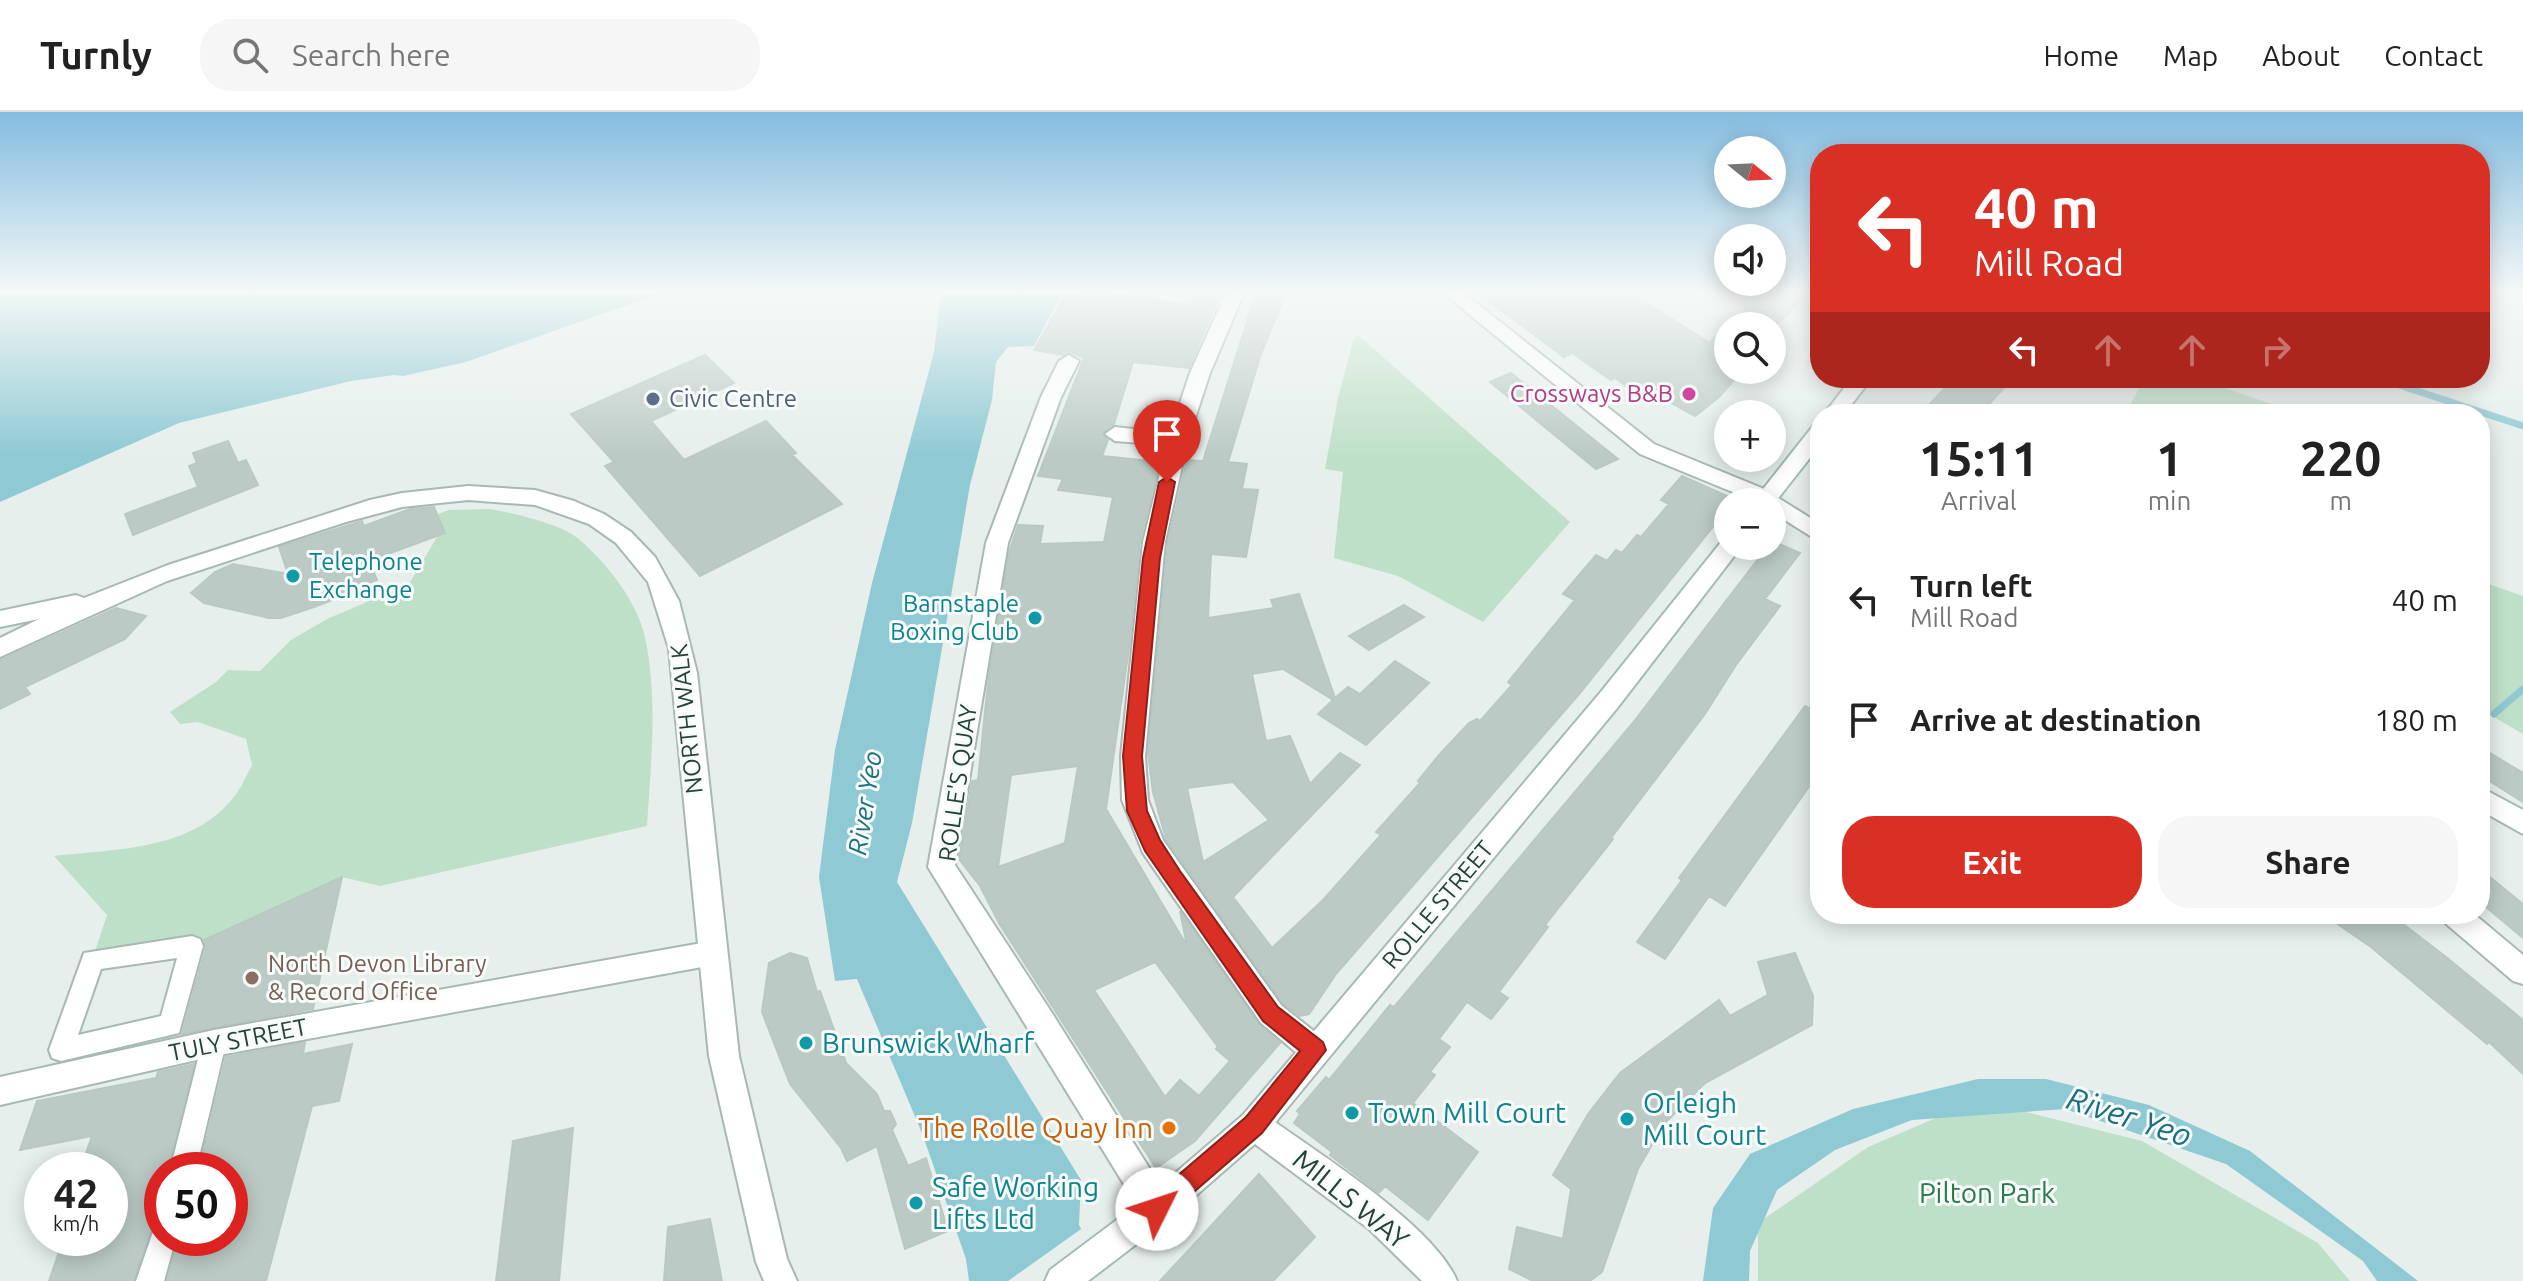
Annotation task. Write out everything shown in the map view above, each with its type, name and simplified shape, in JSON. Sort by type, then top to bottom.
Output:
[{"type":"street","points":[[1211,348],[1178,440],[1152,558],[1133,756],[1137,811],[1152,845],[1173,877],[1271,1014],[1315,1050]]},
{"type":"street","points":[[1520,348],[1647,449],[1738,488]]},
{"type":"street","name":"ROLLE'S QUAY","points":[[1069,361],[1051,397],[997,543],[941,867],[1042,1022],[1157,1209]]},
{"type":"street","points":[[1842,404],[1854,388]]},
{"type":"street","points":[[1115,434],[1178,440]]},
{"type":"street","points":[[1775,488],[1810,444]]},
{"type":"street","name":"NORTH WALK","points":[[0,648],[98,600],[173,571],[344,515],[400,501],[447,493],[517,495],[549,500],[600,519],[648,563],[679,635],[689,702],[690,742],[724,1056],[772,1262],[781,1281]]},
{"type":"street","points":[[1786,513],[1810,529]]},
{"type":"street","name":"ROLLE STREET","points":[[1061,1281],[1157,1209],[1254,1125],[1609,700],[1719,560]]},
{"type":"street","points":[[0,619],[51,606],[98,600]]},
{"type":"street","points":[[2490,803],[2523,823]]},
{"type":"street","points":[[2466,924],[2523,972]]},
{"type":"street","points":[[192,946],[171,1025],[61,1050],[92,960],[192,946]]},
{"type":"street","name":"TULY STREET","points":[[0,1091],[214,1043],[713,953]]},
{"type":"street","points":[[187,1152],[214,1043]]},
{"type":"street","name":"MILLS WAY","points":[[1254,1125],[1380,1218],[1431,1266],[1441,1281]]},
{"type":"street","points":[[150,1281],[158,1256]]},
{"type":"green space","points":[[1351,348],[1372,348],[1570,522],[1483,622],[1398,576],[1334,558],[1343,472],[1325,469]]},
{"type":"green space","points":[[2139,388],[2225,388],[2271,404],[2132,404]]},
{"type":"green space","points":[[490,509],[547,523],[576,537],[608,569],[635,609],[645,637],[651,684],[647,826],[380,886],[342,877],[192,946],[92,960],[107,915],[54,856],[126,849],[174,838],[196,828],[216,815],[233,798],[252,765],[246,739],[198,722],[180,724],[170,712],[216,682],[228,670],[260,671],[291,640],[327,619],[409,584],[443,527],[438,514],[449,510]]},
{"type":"green space","points":[[2490,584],[2523,596],[2523,734],[2490,715]]},
{"type":"green space","name":"Pilton Park","points":[[1978,1100],[2142,1141],[2318,1243],[2350,1281],[1758,1281],[1758,1223],[1868,1147]]},
{"type":"water","points":[[0,348],[507,348],[466,362],[403,376],[351,381],[179,423],[0,502]]},
{"type":"water","name":"River Yeo","points":[[935,348],[1008,348],[996,362],[992,400],[970,485],[912,823],[897,882],[1081,1180],[1079,1225],[1110,1281],[969,1281],[966,1259],[922,1133],[857,979],[835,981],[819,877],[835,750],[872,583]]},
{"type":"water","name":"River Yeo","points":[[1978,1079],[2046,1079],[2149,1105],[2250,1151],[2418,1281],[2377,1281],[2363,1261],[2226,1164],[2065,1109],[1912,1120],[1835,1150],[1777,1190],[1750,1251],[1749,1281],[1703,1281],[1713,1208],[1750,1154],[1853,1109]]},
{"type":"pier","points":[[1084,1227],[1114,1281],[1008,1281]]},
{"type":"building","points":[[1035,348],[1198,348],[1189,368],[1133,362],[1114,424],[1102,434],[1108,440],[1102,456],[1160,462],[1140,541],[1130,641],[1106,809],[1187,946],[1180,911],[1259,1025],[1280,1043],[1195,1141],[1156,1168],[999,923],[980,886],[959,859],[972,781],[978,780],[988,683],[1009,553],[1018,525],[1043,526],[1040,544],[1104,542],[1113,497],[1058,490],[1063,479],[1038,476],[1084,358],[1071,352],[1064,355],[1034,350]],"holes":[[[1078,766],[1065,843],[998,867],[1011,775]],[[1155,962],[1218,1047],[1216,1049],[1230,1061],[1199,1096],[1180,1080],[1165,1097],[1094,990]]]},
{"type":"building","points":[[1239,348],[1264,348],[1228,462],[1247,464],[1242,489],[1258,490],[1246,557],[1211,554],[1208,618],[1274,608],[1271,600],[1299,594],[1335,698],[1348,687],[1360,694],[1395,661],[1429,683],[1366,745],[1318,714],[1333,700],[1283,669],[1252,674],[1266,741],[1290,736],[1310,784],[1340,753],[1360,765],[1233,897],[1272,948],[1323,900],[1381,835],[1376,832],[1420,783],[1418,781],[1439,755],[1469,723],[1477,719],[1480,721],[1512,685],[1508,682],[1575,600],[1563,594],[1596,555],[1607,561],[1616,550],[1622,553],[1637,535],[1641,537],[1669,504],[1661,500],[1682,476],[1714,490],[1714,526],[1580,693],[1336,974],[1309,1014],[1300,1016],[1283,1003],[1166,839],[1153,792],[1148,753],[1168,542],[1187,460],[1203,461]],"holes":[[[1233,782],[1269,820],[1203,862],[1187,788]]]},
{"type":"building","points":[[1551,348],[1714,348],[1714,384],[1731,384],[1695,416],[1635,383],[1628,387],[1615,378],[1611,380],[1572,353],[1564,357]]},
{"type":"building","points":[[705,355],[734,383],[651,421],[684,460],[766,421],[796,453],[792,455],[842,504],[700,576],[605,466],[614,462],[571,414]]},
{"type":"building","points":[[1511,373],[1618,459],[1596,469],[1490,382]]},
{"type":"building","points":[[1945,388],[2004,388],[1989,404],[1930,404]]},
{"type":"building","points":[[228,441],[238,463],[246,460],[258,485],[133,535],[125,514],[198,487],[189,466],[197,463],[193,453]]},
{"type":"building","name":"Telephone Exchange","points":[[434,507],[445,533],[369,561],[377,580],[314,607],[281,618],[269,618],[204,603],[191,593],[215,572],[233,564],[288,574],[279,547],[362,521],[364,526],[410,509]]},
{"type":"building","points":[[1786,547],[1800,553],[1765,599],[1780,606],[1613,839],[1545,925],[1548,927],[1499,992],[1508,998],[1491,1019],[1467,1002],[1439,1039],[1450,1047],[1430,1072],[1435,1075],[1413,1103],[1478,1152],[1428,1220],[1385,1186],[1379,1193],[1330,1155],[1332,1152],[1294,1123],[1300,1114],[1297,1111],[1326,1077],[1329,1080],[1390,1005],[1394,1007],[1632,724],[1757,560],[1786,560]]},
{"type":"building","points":[[1404,605],[1424,617],[1369,650],[1349,636]]},
{"type":"building","points":[[116,608],[146,616],[125,639],[25,687],[30,694],[0,709],[0,660]]},
{"type":"building","points":[[1805,706],[1810,709],[1810,785],[1725,906],[1709,896],[1665,959],[1637,942],[1682,880],[1679,878]]},
{"type":"building","points":[[2490,753],[2523,773],[2523,802],[2490,781]]},
{"type":"building","name":"North Devon Library & Record Office","points":[[342,877],[313,1009],[182,1034],[206,947],[204,940]]},
{"type":"building","points":[[2490,877],[2523,904],[2523,938],[2490,910]]},
{"type":"building","points":[[2338,924],[2403,924],[2523,1020],[2523,1074],[2489,1042],[2487,1044],[2371,947]]},
{"type":"building","name":"Brunswick Wharf","points":[[790,953],[807,958],[817,992],[820,991],[846,1063],[877,1094],[884,1111],[890,1111],[896,1124],[892,1130],[908,1166],[926,1158],[948,1231],[905,1249],[877,1146],[847,1161],[841,1148],[790,1084],[762,1012],[769,963]]},
{"type":"building","name":"Orleigh Mill Court","points":[[1795,953],[1813,996],[1812,1025],[1705,1083],[1664,1124],[1638,1169],[1602,1272],[1590,1281],[1533,1281],[1509,1269],[1517,1227],[1563,1239],[1571,1189],[1553,1175],[1588,1114],[1620,1073],[1719,1000],[1730,1016],[1768,995],[1758,962]]},
{"type":"building","points":[[305,1042],[303,1054],[352,1044],[339,1101],[312,1106],[266,1281],[167,1281],[174,1256],[248,1256],[248,1152],[203,1152],[226,1057]]},
{"type":"building","points":[[194,1064],[172,1152],[144,1152],[144,1251],[133,1281],[49,1281],[58,1256],[128,1256],[128,1152],[86,1152],[92,1136],[20,1150],[37,1101],[156,1078],[158,1072]]},
{"type":"building","points":[[573,1128],[559,1281],[496,1281],[513,1141]]},
{"type":"building","points":[[1259,1174],[1315,1237],[1273,1281],[1160,1281]]},
{"type":"building","points":[[710,1219],[722,1281],[664,1281],[668,1227]]},
{"type":"waterway","points":[[2408,388],[2457,404]]},
{"type":"waterway","points":[[2490,415],[2523,426]]},
{"type":"waterway","points":[[2494,714],[2523,689]]},
{"type":"place","name":"Crossways B&B","points":[[1689,394]]},
{"type":"place","name":"Civic Centre","points":[[653,399]]},
{"type":"place","name":"Telephone Exchange","points":[[293,576]]},
{"type":"place","name":"Barnstaple Boxing Club","points":[[1035,618]]},
{"type":"place","name":"North Devon Library & Record Office","points":[[252,978]]},
{"type":"place","name":"Brunswick Wharf","points":[[806,1043]]},
{"type":"place","name":"Town Mill Court","points":[[1352,1113]]},
{"type":"place","name":"Orleigh Mill Court","points":[[1627,1119]]},
{"type":"place","name":"The Rolle Quay Inn","points":[[1169,1128]]},
{"type":"place","name":"Safe Working Lifts Ltd","points":[[916,1203]]},
{"type":"route","points":[[1157,1209],[1254,1125],[1315,1050],[1271,1014],[1173,877],[1152,845],[1137,811],[1133,756],[1152,558],[1167,482]]}]
